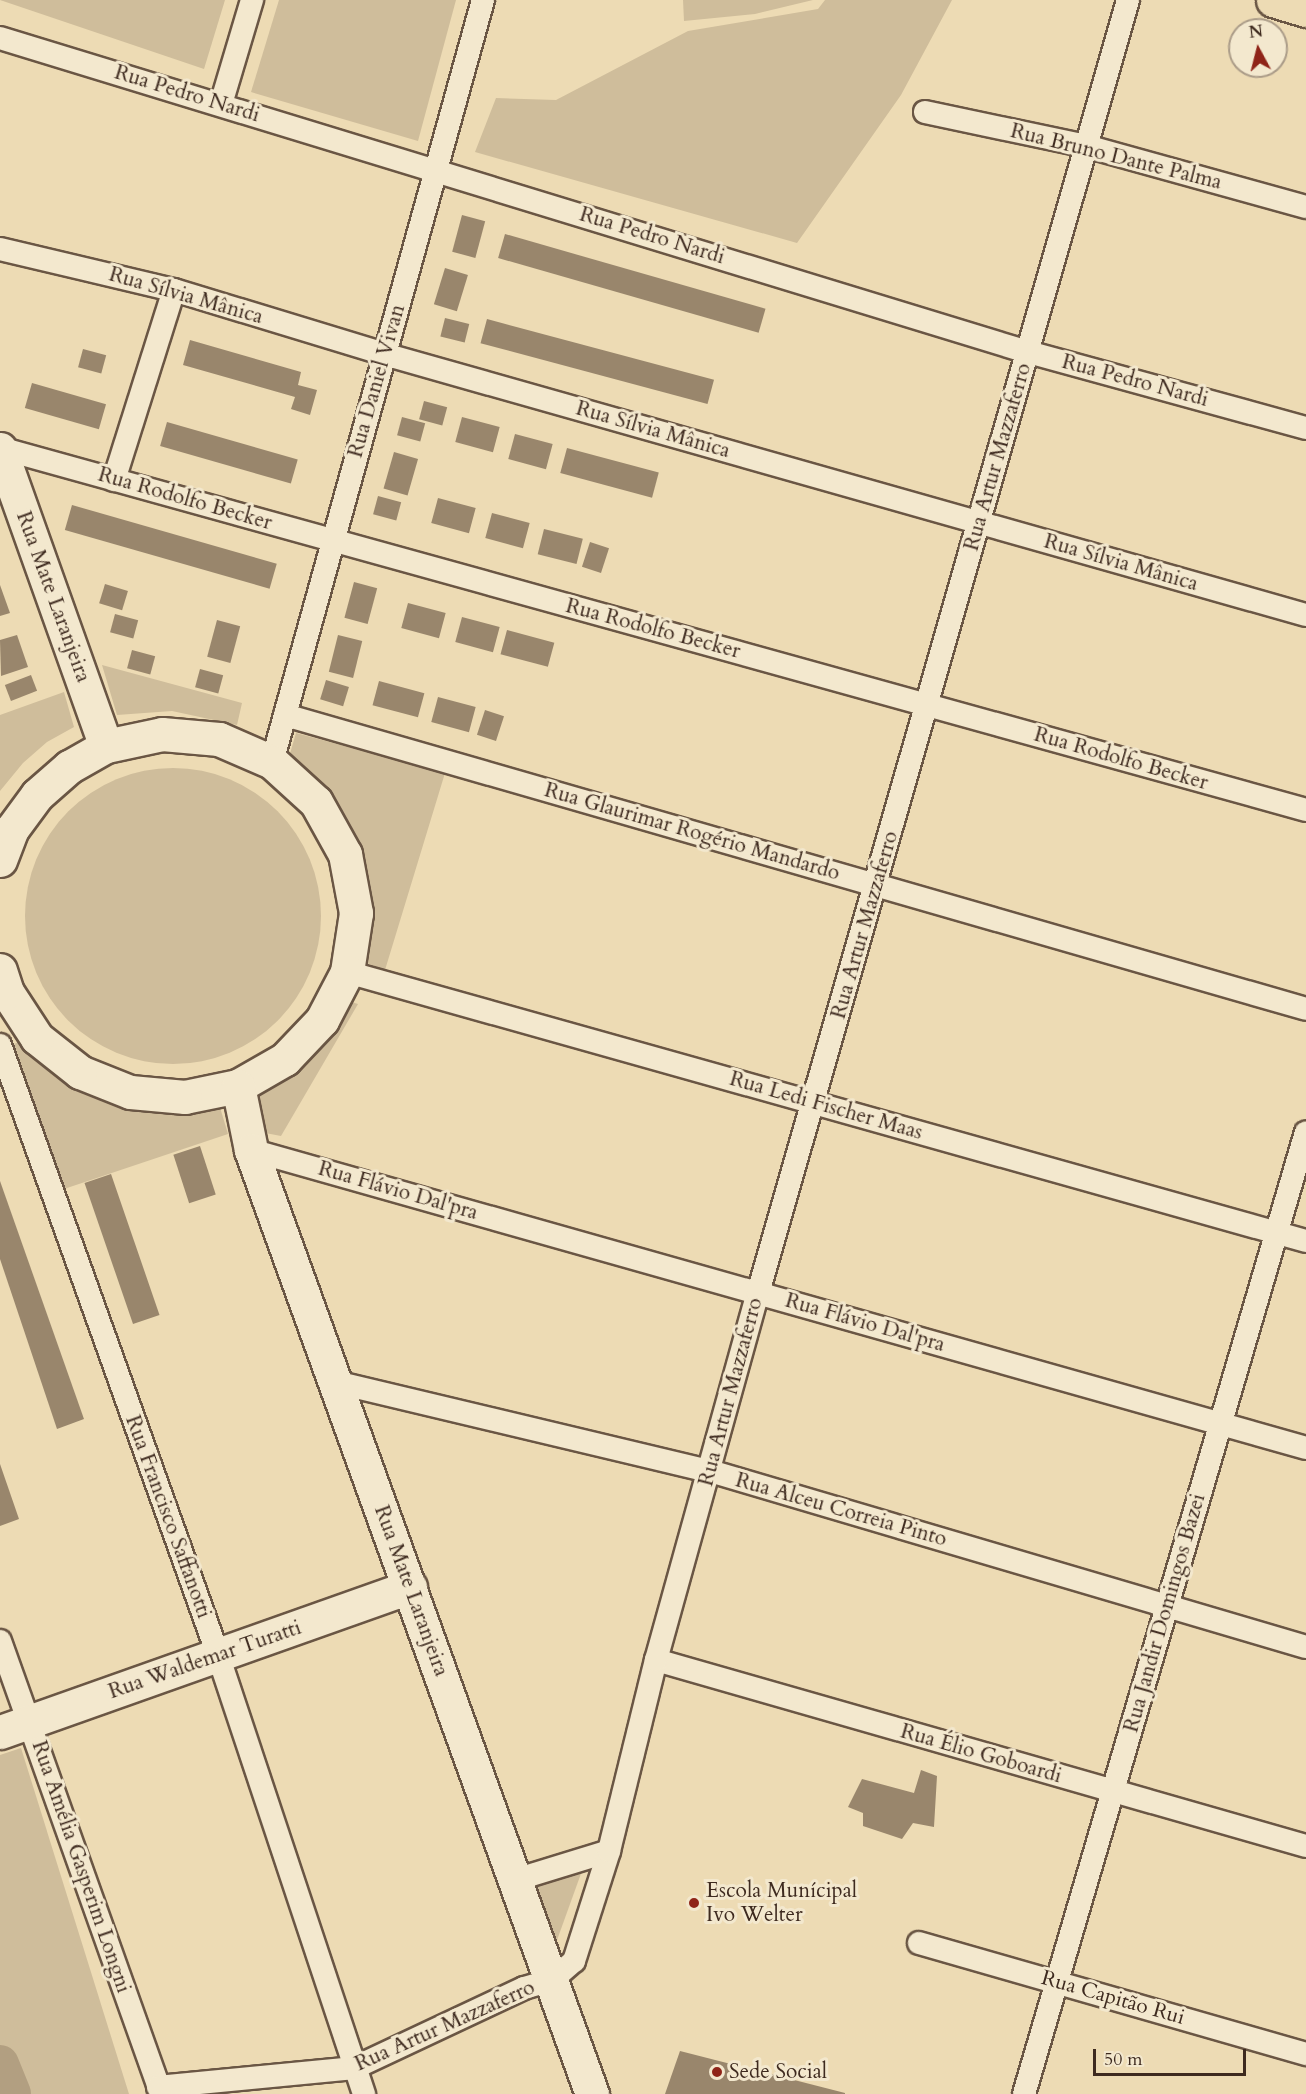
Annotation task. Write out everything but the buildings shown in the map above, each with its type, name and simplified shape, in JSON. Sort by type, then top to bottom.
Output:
[{"type":"main road","points":[[1273,0],[1306,10]]},
{"type":"street","points":[[221,104],[252,0]]},
{"type":"street","name":"Rua Daniel Vivan","points":[[272,762],[483,0]]},
{"type":"street","name":"Rua Artur Mazzaferro","points":[[159,2090],[354,2068],[524,1988],[552,1980],[574,1961],[609,1851],[656,1660],[758,1293],[815,1103],[1128,0]]},
{"type":"street","name":"Rua Pedro Nardi","points":[[0,38],[1028,351],[1306,428]]},
{"type":"street","name":"Rua Bruno Dante Palma","points":[[925,112],[1086,146],[1306,207]]},
{"type":"street","name":"Rua Sílvia Mânica","points":[[0,249],[174,290],[384,354],[1306,615]]},
{"type":"street","points":[[114,480],[174,290]]},
{"type":"street","name":"Rua Rodolfo Becker","points":[[0,448],[1306,810]]},
{"type":"street","name":"Rua Mate Laranjeira","points":[[0,448],[106,746]]},
{"type":"street","name":"Rua Glaurimar Rogério Mandardo","points":[[285,716],[1306,1009]]},
{"type":"street","points":[[0,860],[12,829],[37,795],[69,767],[106,746],[162,734],[219,739],[272,762],[316,802],[345,854],[356,913],[347,972],[322,1020],[285,1059],[238,1086],[185,1097],[130,1092],[80,1072],[38,1038],[2,987]]},
{"type":"street","name":"Rua Ledi Fischer Maas","points":[[347,972],[1306,1241]]},
{"type":"street","name":"Rua Francisco Saffanotti","points":[[0,1044],[218,1655],[364,2094]]},
{"type":"street","name":"Rua Mate Laranjeira","points":[[238,1086],[251,1149],[592,2094]]},
{"type":"street","name":"Rua Jandir Domingos Bazei","points":[[1024,2094],[1168,1606],[1218,1423],[1306,1132]]},
{"type":"street","name":"Rua Flávio Dal'pra","points":[[251,1149],[1306,1448]]},
{"type":"street","name":"Rua Alceu Correia Pinto","points":[[335,1382],[710,1471],[1306,1647]]},
{"type":"street","name":"Rua Waldemar Turatti","points":[[15,1727],[410,1587]]},
{"type":"street","name":"Rua Amélia Gasperim Longni","points":[[0,1641],[15,1727],[159,2090]]},
{"type":"street","name":"Rua Élio Goboardi","points":[[656,1660],[1306,1846]]},
{"type":"street","points":[[515,1880],[609,1851]]},
{"type":"street","name":"Rua Capitão Rui","points":[[919,1943],[1056,1980],[1306,2054]]},
{"type":"shaded area","points":[[0,0],[225,0],[204,69]]},
{"type":"shaded area","points":[[279,0],[456,0],[418,141],[251,92]]},
{"type":"shaded area","points":[[683,0],[813,0],[755,14],[684,21]]},
{"type":"shaded area","points":[[825,0],[952,0],[901,95],[797,243],[475,152],[496,98],[556,100],[688,31],[818,9]]},
{"type":"shaded area","points":[[102,665],[242,703],[237,725],[172,711],[117,715]]},
{"type":"shaded area","points":[[64,692],[74,727],[47,742],[23,763],[0,791],[0,715]]},
{"type":"shaded area","points":[[296,733],[445,773],[385,970],[364,962],[369,925],[289,757]]},
{"type":"shaded area","points":[[173,768],[202,771],[230,779],[255,793],[278,811],[304,846],[310,859],[318,887],[321,916],[318,945],[310,973],[296,998],[278,1021],[243,1047],[230,1053],[202,1061],[173,1064],[144,1061],[116,1053],[91,1039],[68,1021],[42,986],[36,973],[28,945],[25,916],[28,887],[36,859],[50,834],[68,811],[103,785],[116,779],[144,771]]},
{"type":"shaded area","points":[[345,1000],[358,1004],[281,1136],[260,1132],[250,1095]]},
{"type":"shaded area","points":[[23,1040],[219,1104],[228,1134],[64,1189],[14,1044]]},
{"type":"shaded area","points":[[21,1748],[129,2094],[0,2094],[0,1755]]},
{"type":"shaded area","points":[[583,1868],[552,1954],[528,1885]]},
{"type":"waterway","points":[[0,2064],[12,2094]]},
{"type":"place","name":"Escola Munícipal Ivo Welter","points":[[694,1903]]},
{"type":"place","name":"Sede Social","points":[[717,2072]]}]
